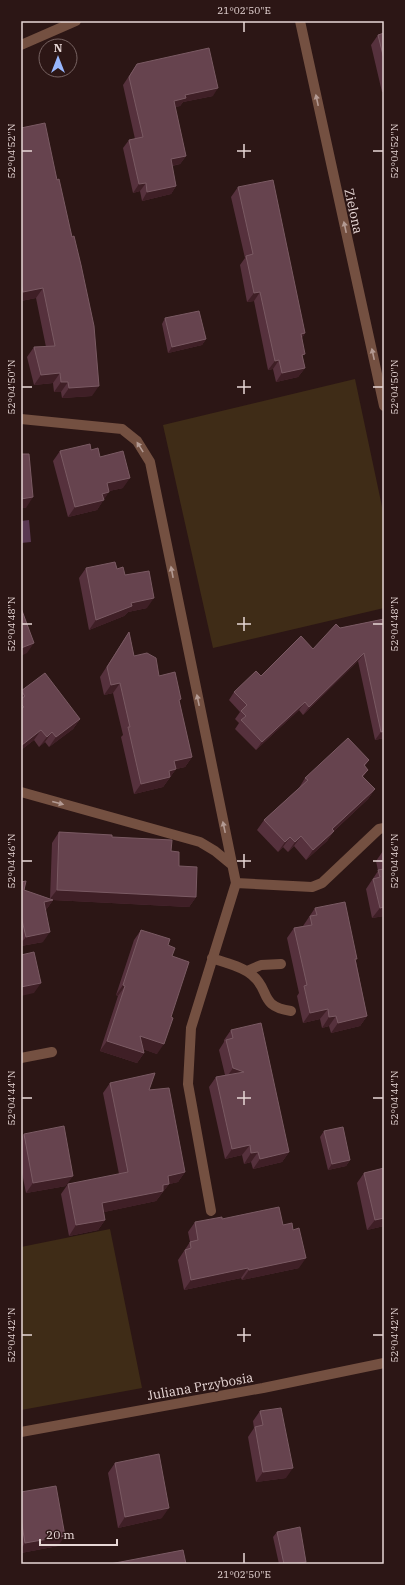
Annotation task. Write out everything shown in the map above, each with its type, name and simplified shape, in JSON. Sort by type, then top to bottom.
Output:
[{"type":"street","points":[[21,45],[76,21]]},
{"type":"street","name":"Zielona","points":[[300,21],[384,406]]},
{"type":"street","points":[[21,419],[122,429],[137,441],[150,462],[236,883],[191,1028],[188,1084],[211,1211]]},
{"type":"street","points":[[21,792],[200,842],[215,851],[232,865]]},
{"type":"street","points":[[236,883],[312,887],[322,883],[379,829],[384,828]]},
{"type":"street","points":[[212,958],[247,971],[261,984],[264,994],[274,1007],[291,1011]]},
{"type":"street","points":[[247,971],[261,965],[281,964]]},
{"type":"street","points":[[21,1058],[52,1052]]},
{"type":"street","name":"Juliana Przybosia","points":[[21,1432],[263,1388],[384,1363]]},
{"type":"shaded area","points":[[355,379],[384,516],[384,608],[213,648],[163,425]]},
{"type":"shaded area","points":[[29,520],[31,542],[21,543],[21,521]]},
{"type":"shaded area","points":[[110,1229],[142,1388],[21,1410],[21,1247]]},
{"type":"building","points":[[384,33],[384,59],[378,35]]},
{"type":"building","points":[[209,48],[218,88],[185,95],[186,98],[174,101],[186,156],[171,159],[176,186],[147,192],[146,183],[139,184],[129,140],[143,137],[129,77],[137,64]]},
{"type":"building","points":[[45,123],[57,180],[59,179],[72,237],[74,236],[94,326],[99,386],[69,388],[68,382],[61,382],[60,373],[41,375],[34,347],[55,346],[43,288],[23,292],[21,284],[21,128]]},
{"type":"building","points":[[273,180],[305,333],[301,334],[305,354],[302,355],[305,368],[282,373],[279,360],[275,361],[260,292],[254,293],[246,256],[253,254],[238,187]]},
{"type":"building","points":[[199,311],[206,339],[172,347],[165,318]]},
{"type":"building","points":[[90,444],[91,450],[98,448],[100,457],[123,451],[130,478],[107,483],[109,492],[102,494],[104,500],[75,507],[60,451]]},
{"type":"building","points":[[21,454],[29,454],[33,497],[21,499]]},
{"type":"building","points":[[115,562],[117,569],[123,567],[125,575],[149,571],[154,598],[131,603],[132,606],[96,620],[86,568]]},
{"type":"building","points":[[21,608],[34,643],[21,648]]},
{"type":"building","points":[[384,619],[384,731],[381,732],[364,653],[309,707],[305,702],[262,742],[241,720],[246,716],[241,711],[247,705],[234,692],[256,671],[261,676],[301,636],[313,649],[336,624],[340,628]]},
{"type":"building","points":[[129,632],[134,656],[147,653],[156,658],[159,676],[175,672],[181,699],[179,700],[192,757],[174,761],[176,769],[169,771],[170,777],[141,784],[120,683],[111,685],[107,667]]},
{"type":"building","points":[[45,673],[80,719],[56,737],[52,732],[47,737],[41,730],[22,745],[21,709],[24,707],[21,704],[21,699],[25,696],[21,691]]},
{"type":"building","points":[[348,738],[369,760],[364,765],[368,770],[362,776],[375,789],[332,829],[334,831],[313,850],[301,836],[295,842],[290,837],[285,842],[264,820],[308,780],[305,778]]},
{"type":"building","points":[[59,832],[112,835],[112,837],[172,840],[171,851],[179,852],[179,866],[197,867],[196,897],[57,890]]},
{"type":"building","points":[[384,869],[384,907],[380,908],[373,879],[380,877],[378,870]]},
{"type":"building","points":[[26,881],[24,890],[53,900],[44,902],[50,932],[26,937],[21,916],[21,882]]},
{"type":"building","points":[[345,902],[367,1016],[338,1023],[336,1016],[329,1017],[328,1009],[310,1013],[304,986],[307,985],[294,928],[312,925],[310,916],[317,915],[315,908]]},
{"type":"building","points":[[141,930],[170,939],[168,945],[175,948],[172,956],[189,962],[164,1044],[140,1036],[144,1053],[107,1041]]},
{"type":"building","points":[[34,952],[41,983],[21,987],[21,955]]},
{"type":"building","points":[[261,1023],[289,1152],[260,1159],[258,1152],[251,1153],[250,1145],[232,1149],[216,1077],[244,1072],[233,1068],[226,1040],[233,1038],[231,1030]]},
{"type":"building","points":[[155,1073],[149,1090],[169,1088],[185,1172],[168,1176],[169,1184],[163,1185],[163,1191],[102,1203],[105,1220],[76,1225],[68,1184],[128,1172],[110,1083]]},
{"type":"building","points":[[64,1126],[73,1176],[33,1183],[24,1134]]},
{"type":"building","points":[[343,1127],[350,1160],[332,1164],[324,1131]]},
{"type":"building","points":[[384,1168],[384,1218],[375,1220],[364,1173]]},
{"type":"building","points":[[279,1207],[283,1225],[292,1223],[293,1230],[299,1228],[306,1258],[191,1280],[185,1250],[191,1248],[190,1242],[198,1240],[195,1222],[222,1217],[222,1219]]},
{"type":"building","points":[[281,1408],[293,1468],[263,1472],[255,1427],[263,1425],[260,1411]]},
{"type":"building","points":[[159,1454],[169,1508],[125,1517],[115,1463]]},
{"type":"building","points":[[56,1486],[65,1536],[25,1543],[21,1519],[21,1492]]},
{"type":"building","points":[[300,1527],[306,1562],[284,1564],[277,1532]]},
{"type":"building","points":[[183,1550],[186,1564],[110,1564]]}]
